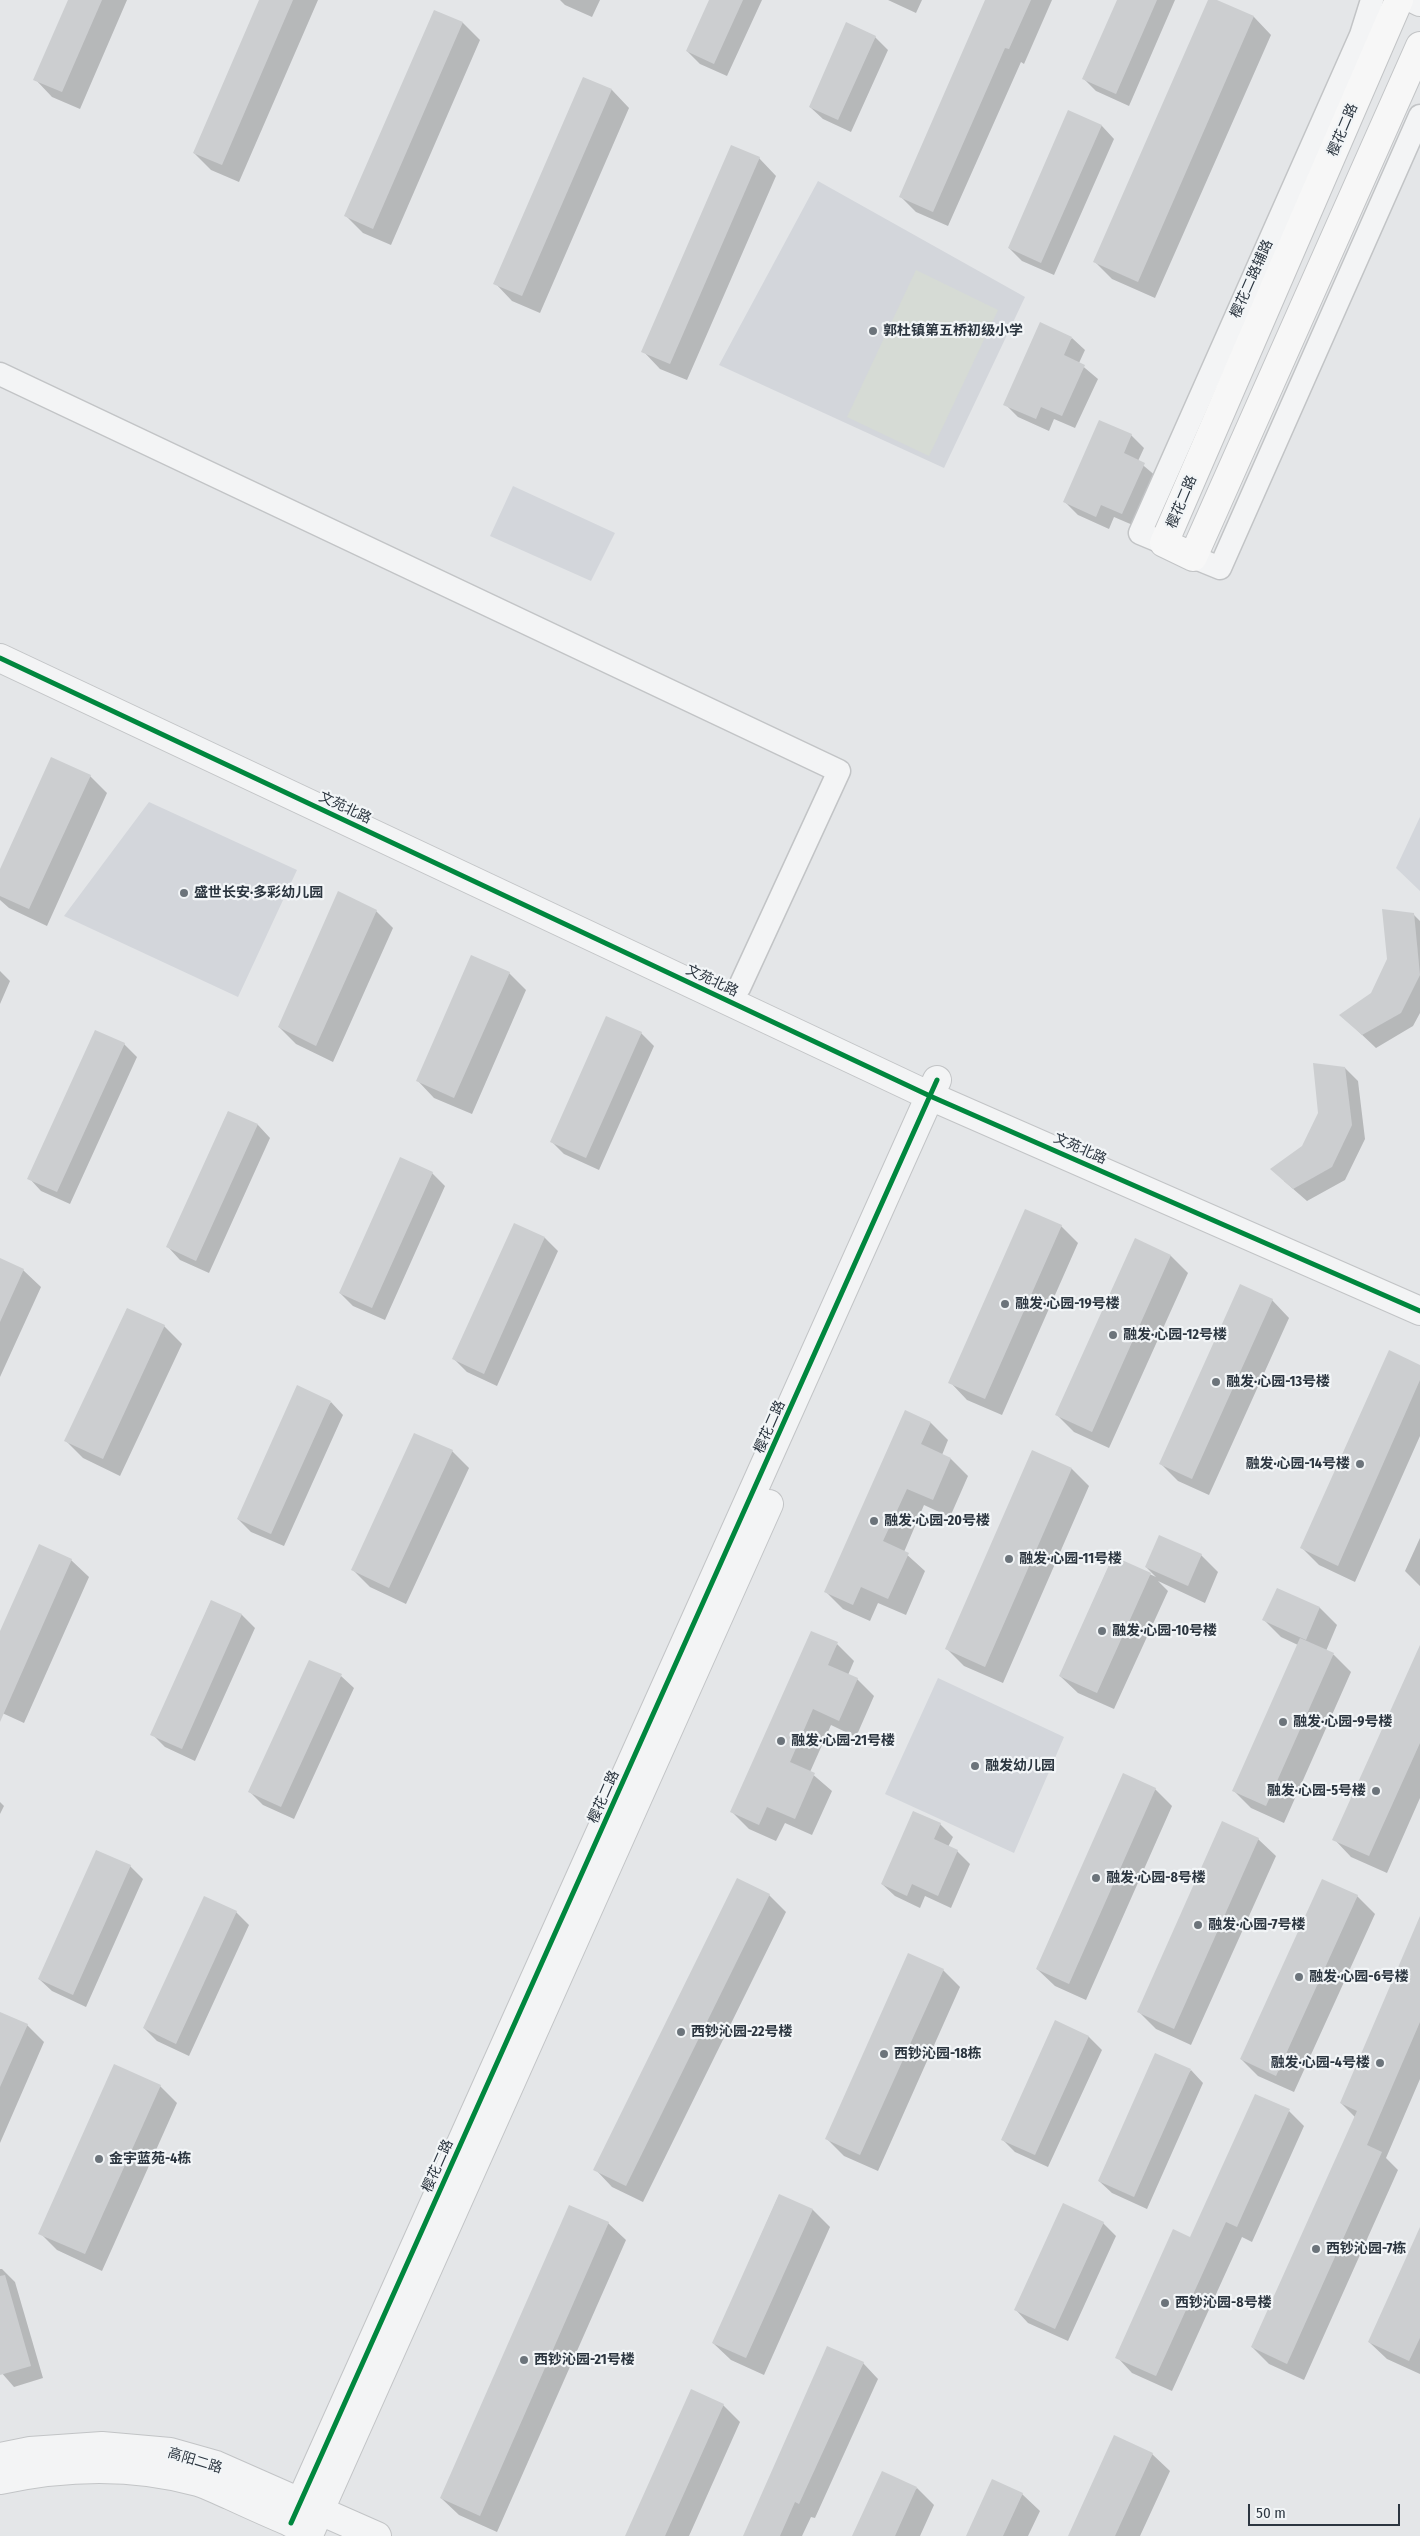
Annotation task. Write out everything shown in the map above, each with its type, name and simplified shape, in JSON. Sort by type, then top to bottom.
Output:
[{"type":"main road","name":"樱花二路","points":[[1193,557],[1164,544],[1399,0]]},
{"type":"main road","points":[[1193,557],[1420,46]]},
{"type":"street","name":"樱花二路辅路","points":[[1164,544],[1140,533],[1361,34],[1372,0]]},
{"type":"street","points":[[1416,0],[1420,2]]},
{"type":"street","points":[[1193,557],[1220,568],[1420,116]]},
{"type":"street","points":[[0,374],[839,771],[738,988]]},
{"type":"street","name":"文苑北路","points":[[0,641],[738,988],[942,1092],[1420,1291]]},
{"type":"street","name":"文苑北路","points":[[0,658],[1420,1311]]},
{"type":"street","name":"樱花二路","points":[[309,2520],[942,1092]]},
{"type":"street","name":"高阳二路","points":[[0,2457],[47,2450],[102,2446],[170,2452],[216,2465],[309,2520]]},
{"type":"street","name":"高阳二路","points":[[0,2480],[28,2474],[78,2470],[120,2469],[160,2474],[199,2482],[309,2520],[377,2536]]},
{"type":"shaded area","name":"郭杜镇第五桥初级小学","points":[[818,181],[1025,297],[944,468],[719,365]]},
{"type":"shaded area","points":[[916,270],[998,310],[929,456],[847,417]]},
{"type":"shaded area","points":[[513,486],[615,533],[591,581],[490,536]]},
{"type":"shaded area","name":"盛世长安·多彩幼儿园","points":[[149,802],[297,870],[238,997],[64,916]]},
{"type":"shaded area","points":[[1420,817],[1420,891],[1396,868]]},
{"type":"shaded area","name":"融发幼儿园","points":[[938,1678],[1064,1737],[1014,1853],[885,1794]]},
{"type":"building","points":[[68,0],[102,0],[62,92],[33,80]]},
{"type":"building","points":[[259,0],[293,0],[222,165],[193,153]]},
{"type":"building","points":[[709,0],[743,0],[714,64],[686,51]]},
{"type":"building","points":[[985,0],[1031,0],[1009,49],[1005,48],[933,212],[899,197]]},
{"type":"building","points":[[1117,0],[1157,0],[1116,94],[1082,79]]},
{"type":"building","points":[[1208,0],[1217,0],[1254,16],[1138,282],[1093,262]]},
{"type":"building","points":[[434,10],[463,22],[373,229],[344,216]]},
{"type":"building","points":[[846,22],[876,36],[838,120],[809,107]]},
{"type":"building","points":[[583,77],[612,89],[522,296],[493,284]]},
{"type":"building","points":[[1068,110],[1102,125],[1041,263],[1008,248]]},
{"type":"building","points":[[731,145],[760,157],[670,364],[641,352]]},
{"type":"building","points":[[1040,322],[1072,337],[1064,355],[1085,365],[1062,416],[1041,407],[1036,419],[1003,405]]},
{"type":"building","points":[[1099,420],[1132,434],[1124,453],[1145,463],[1122,514],[1101,505],[1096,517],[1063,502]]},
{"type":"building","points":[[51,757],[91,775],[29,909],[0,896],[0,869]]},
{"type":"building","points":[[338,891],[377,910],[316,1046],[278,1027]]},
{"type":"building","points":[[1382,909],[1414,913],[1420,975],[1401,1013],[1362,1035],[1339,1015],[1371,993],[1387,959]]},
{"type":"building","points":[[471,955],[510,972],[454,1098],[416,1081]]},
{"type":"building","points":[[606,1016],[642,1032],[586,1158],[550,1142]]},
{"type":"building","points":[[95,1030],[125,1043],[57,1192],[27,1179]]},
{"type":"building","points":[[1313,1063],[1345,1067],[1352,1125],[1332,1167],[1293,1189],[1270,1169],[1302,1146],[1318,1113]]},
{"type":"building","points":[[228,1111],[258,1124],[196,1261],[166,1247]]},
{"type":"building","points":[[400,1157],[433,1172],[372,1308],[339,1293]]},
{"type":"building","name":"融发·心园-19号楼","points":[[1025,1209],[1062,1225],[985,1399],[948,1383]]},
{"type":"building","points":[[514,1223],[545,1237],[484,1374],[452,1359]]},
{"type":"building","name":"融发·心园-12号楼","points":[[1135,1238],[1171,1255],[1092,1432],[1055,1415]]},
{"type":"building","points":[[0,1258],[24,1269],[0,1322]]},
{"type":"building","name":"融发·心园-13号楼","points":[[1240,1284],[1273,1299],[1192,1479],[1159,1464]]},
{"type":"building","points":[[127,1308],[165,1325],[103,1459],[64,1441]]},
{"type":"building","name":"融发·心园-14号楼","points":[[1389,1350],[1420,1365],[1420,1380],[1338,1566],[1300,1548]]},
{"type":"building","points":[[297,1385],[331,1401],[271,1534],[237,1519]]},
{"type":"building","name":"融发·心园-20号楼","points":[[905,1410],[931,1422],[921,1444],[951,1458],[933,1500],[907,1489],[883,1541],[909,1553],[888,1599],[861,1587],[853,1605],[824,1592]]},
{"type":"building","points":[[414,1433],[453,1450],[389,1588],[351,1570]]},
{"type":"building","name":"融发·心园-11号楼","points":[[1032,1450],[1072,1468],[985,1667],[945,1649]]},
{"type":"building","points":[[1159,1535],[1202,1554],[1188,1586],[1145,1567]]},
{"type":"building","points":[[39,1544],[72,1559],[0,1722],[0,1631]]},
{"type":"building","name":"融发·心园-10号楼","points":[[1113,1556],[1151,1573],[1097,1693],[1059,1676]]},
{"type":"building","points":[[1277,1588],[1320,1607],[1306,1640],[1262,1620]]},
{"type":"building","points":[[211,1600],[242,1614],[182,1749],[150,1735]]},
{"type":"building","name":"融发·心园-21号楼","points":[[811,1631],[838,1642],[828,1665],[858,1678],[839,1721],[813,1709],[790,1762],[815,1773],[795,1819],[767,1807],[759,1825],[730,1812]]},
{"type":"building","name":"融发·心园-9号楼","points":[[1300,1638],[1334,1653],[1266,1806],[1232,1791]]},
{"type":"building","name":"融发·心园-5号楼","points":[[1420,1645],[1420,1743],[1369,1856],[1332,1840]]},
{"type":"building","points":[[309,1660],[342,1674],[281,1807],[248,1792]]},
{"type":"building","name":"融发·心园-8号楼","points":[[1123,1773],[1156,1788],[1069,1984],[1036,1969]]},
{"type":"building","points":[[913,1811],[941,1823],[934,1839],[958,1850],[938,1896],[912,1884],[907,1896],[881,1884]]},
{"type":"building","name":"融发·心园-7号楼","points":[[1222,1821],[1259,1838],[1174,2029],[1137,2012]]},
{"type":"building","points":[[96,1850],[131,1865],[73,1995],[38,1979]]},
{"type":"building","name":"西钞沁园-22号楼","points":[[737,1878],[770,1894],[626,2186],[593,2170]]},
{"type":"building","name":"融发·心园-6号楼","points":[[1322,1879],[1358,1895],[1276,2076],[1240,2059]]},
{"type":"building","points":[[204,1896],[237,1911],[176,2044],[143,2028]]},
{"type":"building","points":[[1420,1916],[1420,2022],[1367,2145],[1382,2152],[1287,2364],[1251,2347],[1357,2111],[1340,2103]]},
{"type":"building","name":"西钞沁园-18栋","points":[[908,1953],[944,1969],[860,2155],[825,2139]]},
{"type":"building","points":[[0,2012],[28,2024],[0,2087]]},
{"type":"building","points":[[1055,2020],[1089,2036],[1035,2155],[1001,2140]]},
{"type":"building","points":[[1155,2053],[1191,2069],[1134,2197],[1098,2181]]},
{"type":"building","name":"金宇蓝苑-4栋","points":[[114,2064],[161,2085],[85,2254],[38,2234]]},
{"type":"building","points":[[1255,2094],[1290,2109],[1237,2227],[1226,2222],[1156,2376],[1115,2358],[1173,2229],[1190,2237]]},
{"type":"building","points":[[779,2194],[813,2209],[746,2358],[712,2343]]},
{"type":"building","points":[[1063,2203],[1104,2222],[1055,2329],[1014,2310]]},
{"type":"building","name":"西钞沁园-21号楼","points":[[569,2205],[609,2222],[480,2516],[440,2498]]},
{"type":"building","points":[[1420,2227],[1420,2338],[1409,2361],[1368,2342]]},
{"type":"building","points":[[5,2275],[31,2366],[0,2375],[0,2276]]},
{"type":"building","points":[[827,2346],[864,2362],[799,2504],[795,2502],[780,2536],[743,2536]]},
{"type":"building","points":[[691,2389],[724,2404],[665,2536],[625,2536]]},
{"type":"building","points":[[1114,2435],[1153,2453],[1115,2536],[1068,2536]]},
{"type":"building","points":[[882,2471],[917,2487],[895,2536],[852,2536]]},
{"type":"building","points":[[992,2479],[1023,2493],[1003,2536],[966,2536]]},
{"type":"cycle path","points":[[0,658],[930,1096],[1420,1311]]},
{"type":"cycle path","points":[[291,2523],[937,1080]]},
{"type":"place","name":"郭杜镇第五桥初级小学","points":[[873,331]]},
{"type":"place","name":"盛世长安·多彩幼儿园","points":[[184,893]]},
{"type":"place","name":"融发·心园-19号楼","points":[[1005,1304]]},
{"type":"place","name":"融发·心园-12号楼","points":[[1113,1335]]},
{"type":"place","name":"融发·心园-13号楼","points":[[1216,1382]]},
{"type":"place","name":"融发·心园-14号楼","points":[[1360,1464]]},
{"type":"place","name":"融发·心园-20号楼","points":[[874,1521]]},
{"type":"place","name":"融发·心园-11号楼","points":[[1009,1559]]},
{"type":"place","name":"融发·心园-10号楼","points":[[1102,1631]]},
{"type":"place","name":"融发·心园-9号楼","points":[[1283,1722]]},
{"type":"place","name":"融发·心园-21号楼","points":[[781,1741]]},
{"type":"place","name":"融发幼儿园","points":[[975,1766]]},
{"type":"place","name":"融发·心园-5号楼","points":[[1376,1791]]},
{"type":"place","name":"融发·心园-8号楼","points":[[1096,1878]]},
{"type":"place","name":"融发·心园-7号楼","points":[[1198,1925]]},
{"type":"place","name":"融发·心园-6号楼","points":[[1299,1977]]},
{"type":"place","name":"西钞沁园-22号楼","points":[[681,2032]]},
{"type":"place","name":"西钞沁园-18栋","points":[[884,2054]]},
{"type":"place","name":"融发·心园-4号楼","points":[[1380,2063]]},
{"type":"place","name":"金宇蓝苑-4栋","points":[[99,2159]]},
{"type":"place","name":"西钞沁园-7栋","points":[[1316,2249]]},
{"type":"place","name":"西钞沁园-8号楼","points":[[1165,2303]]},
{"type":"place","name":"西钞沁园-21号楼","points":[[524,2360]]}]
